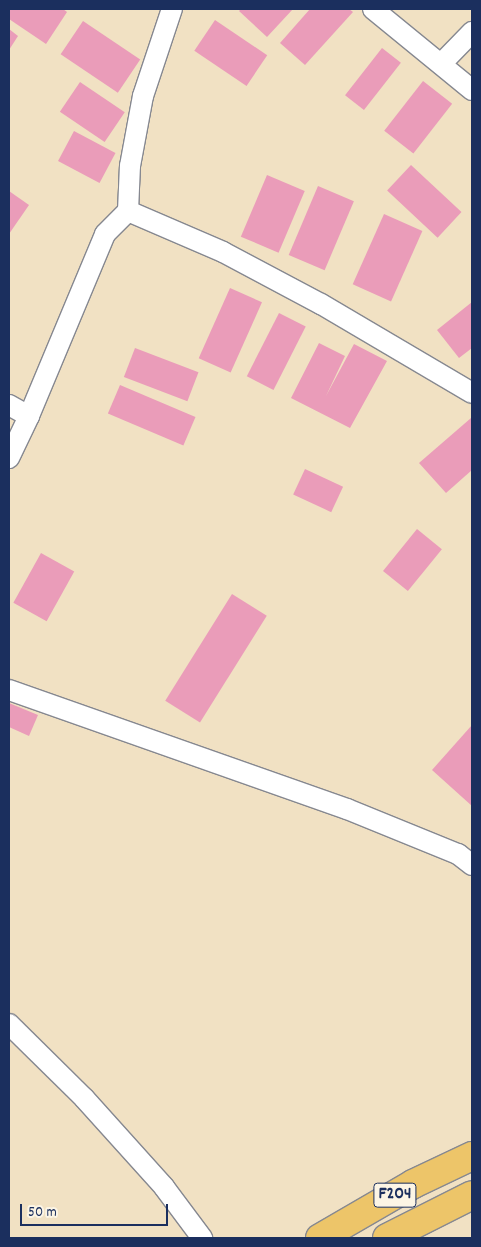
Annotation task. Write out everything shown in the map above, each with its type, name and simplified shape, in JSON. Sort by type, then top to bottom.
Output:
[{"type":"main road","name":"F204","points":[[320,1238],[413,1184],[472,1156]]},
{"type":"main road","name":"F204","points":[[387,1238],[472,1195]]},
{"type":"street","points":[[9,458],[30,416],[105,234],[128,211],[130,166],[143,96],[172,9]]},
{"type":"street","points":[[374,9],[472,90]]},
{"type":"street","points":[[441,64],[472,32]]},
{"type":"street","points":[[128,211],[223,252],[435,368],[472,393]]},
{"type":"street","points":[[9,405],[30,416]]},
{"type":"street","points":[[9,690],[301,792],[468,857]]},
{"type":"street","points":[[9,1024],[84,1098],[164,1187],[202,1238]]},
{"type":"building","points":[[9,9],[63,9],[67,12],[46,44],[9,19]]},
{"type":"building","points":[[241,9],[293,9],[267,37],[239,11]]},
{"type":"building","points":[[310,9],[349,9],[353,12],[305,65],[280,43]]},
{"type":"building","points":[[215,20],[267,55],[247,86],[194,51]]},
{"type":"building","points":[[83,21],[140,60],[118,93],[61,54]]},
{"type":"building","points":[[9,29],[18,36],[9,50]]},
{"type":"building","points":[[382,48],[401,63],[364,110],[345,95]]},
{"type":"building","points":[[423,81],[452,104],[413,153],[384,131]]},
{"type":"building","points":[[80,82],[125,112],[105,142],[60,112]]},
{"type":"building","points":[[74,131],[115,153],[100,183],[58,161]]},
{"type":"building","points":[[411,165],[461,212],[438,238],[387,191]]},
{"type":"building","points":[[267,175],[305,191],[279,253],[241,237]]},
{"type":"building","points":[[318,186],[354,201],[325,270],[289,255]]},
{"type":"building","points":[[9,191],[29,205],[9,234]]},
{"type":"building","points":[[384,214],[422,231],[391,301],[353,284]]},
{"type":"building","points":[[230,288],[262,302],[231,373],[199,358]]},
{"type":"building","points":[[472,302],[472,348],[459,358],[437,330]]},
{"type":"building","points":[[279,313],[306,327],[273,390],[247,376]]},
{"type":"building","points":[[319,343],[345,356],[326,396],[354,344],[387,361],[350,428],[291,398]]},
{"type":"building","points":[[135,348],[198,372],[187,401],[124,377]]},
{"type":"building","points":[[120,385],[195,417],[183,446],[108,414]]},
{"type":"building","points":[[471,418],[472,470],[446,493],[419,463]]},
{"type":"building","points":[[305,469],[343,487],[331,512],[293,494]]},
{"type":"building","points":[[417,529],[442,549],[408,591],[383,571]]},
{"type":"building","points":[[41,553],[74,571],[47,621],[13,603]]},
{"type":"building","points":[[232,594],[267,616],[200,723],[165,701]]},
{"type":"building","points":[[9,703],[38,715],[29,736],[9,727]]},
{"type":"building","points":[[472,725],[472,806],[432,770]]}]
